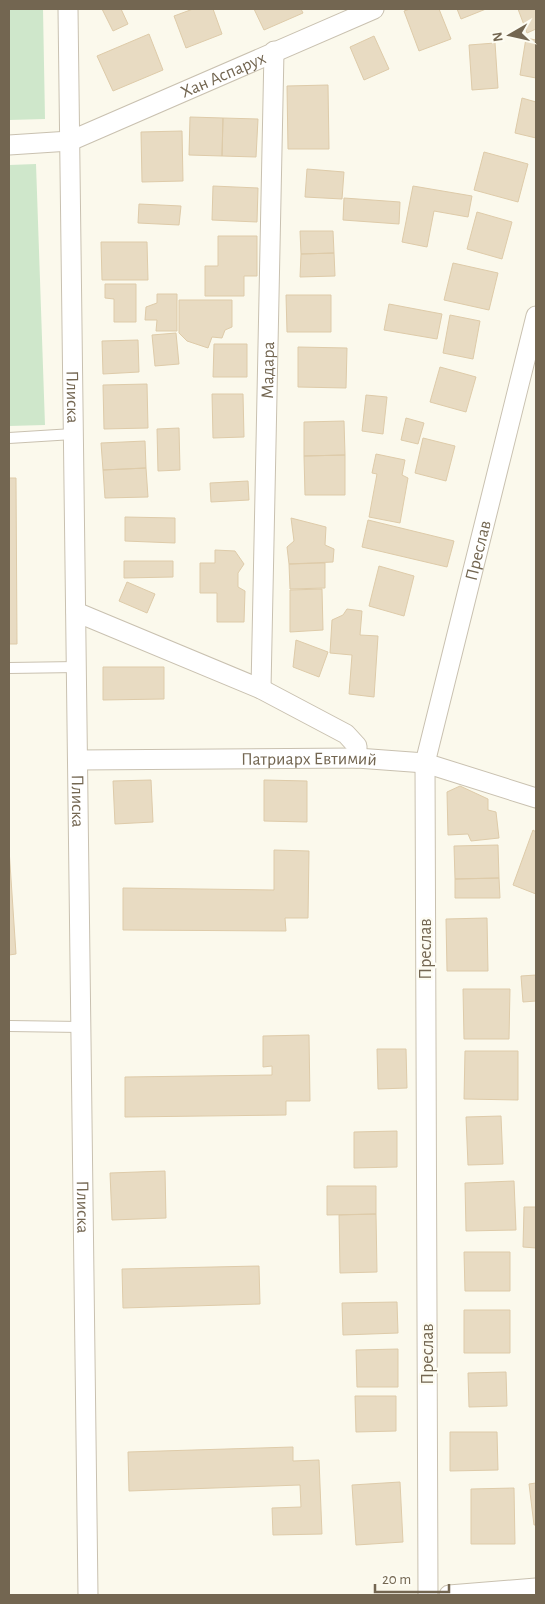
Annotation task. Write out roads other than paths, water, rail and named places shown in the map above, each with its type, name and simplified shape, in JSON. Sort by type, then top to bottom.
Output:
[{"type":"street","name":"Плиска","points":[[68,9],[88,1595]]},
{"type":"street","name":"Хан Аспарух","points":[[70,141],[374,9]]},
{"type":"street","name":"Мадара","points":[[261,689],[274,51]]},
{"type":"street","points":[[9,145],[70,141]]},
{"type":"street","name":"Преслав","points":[[428,1595],[425,763],[536,316]]},
{"type":"street","points":[[76,612],[261,689],[346,734],[357,746],[357,758]]},
{"type":"street","name":"Патриарх Евтимий","points":[[78,760],[357,758],[425,763],[536,798]]},
{"type":"street","points":[[449,1595],[536,1588]]},
{"type":"lane","points":[[9,438],[73,434]]},
{"type":"lane","points":[[9,668],[76,667]]},
{"type":"lane","points":[[9,1026],[81,1027]]}]
